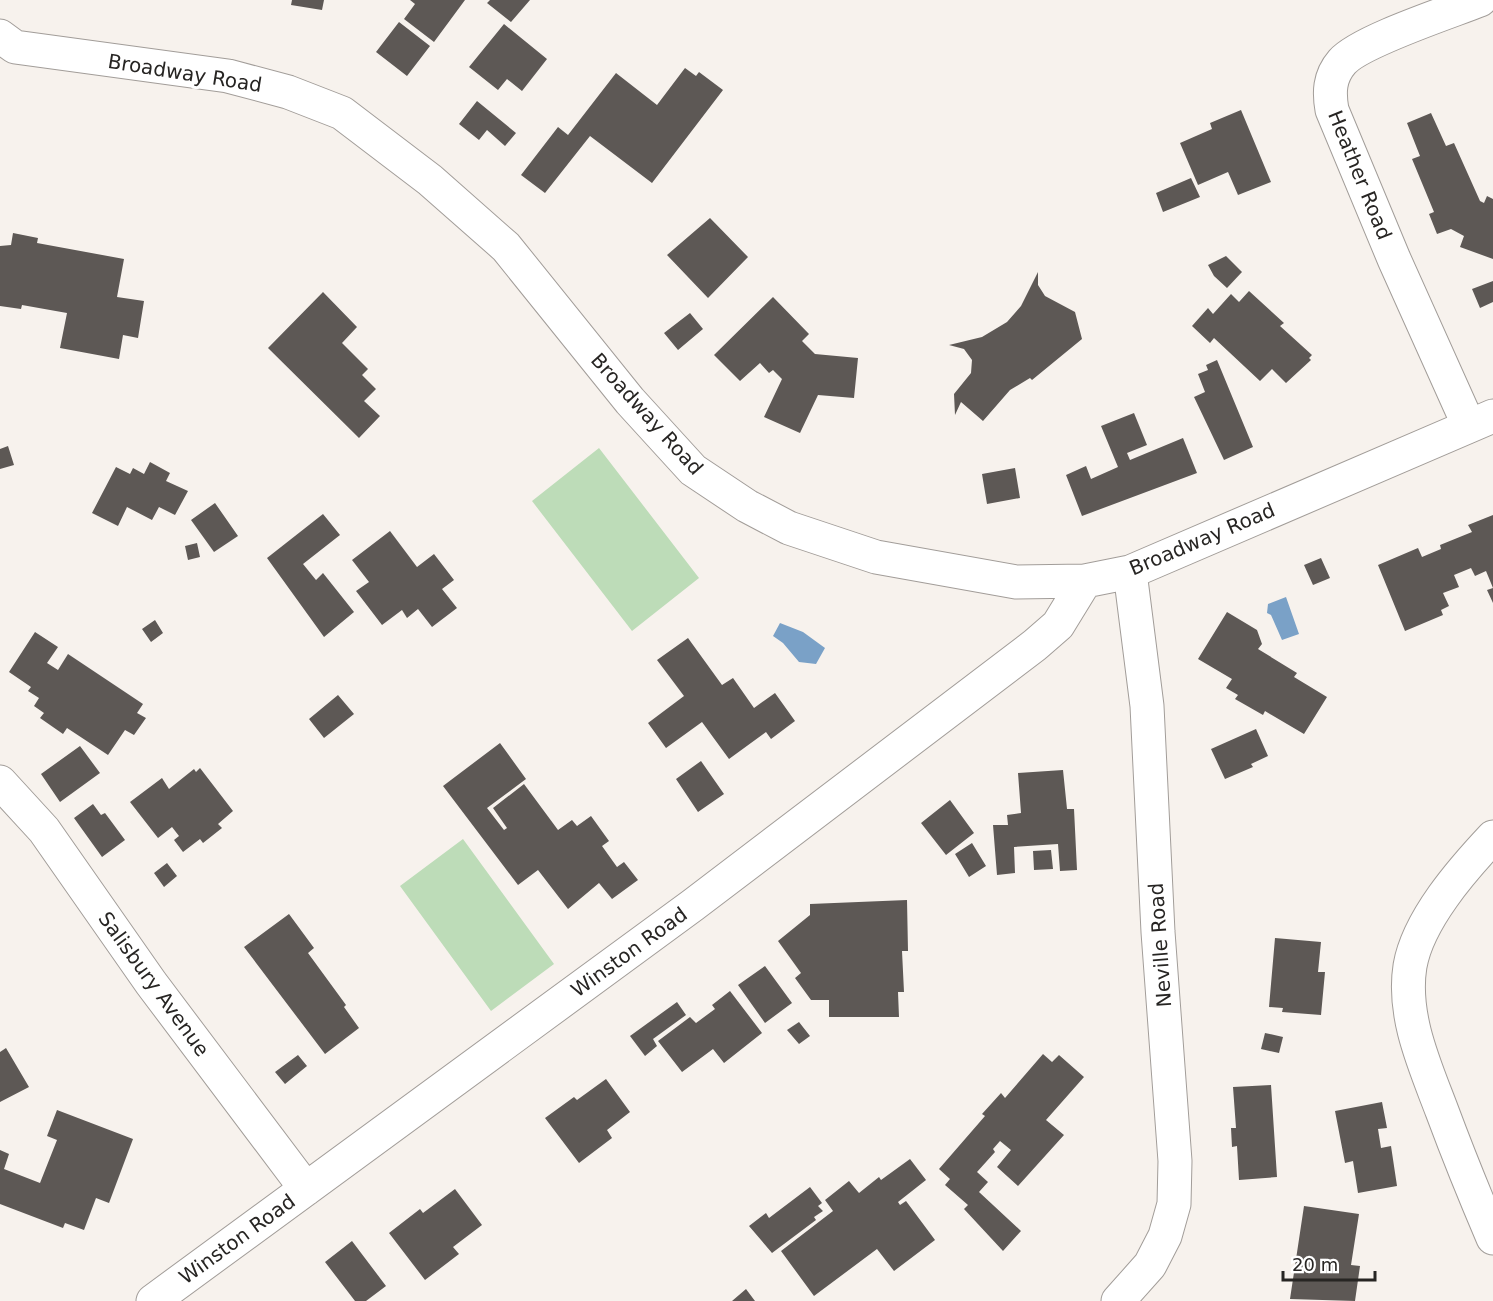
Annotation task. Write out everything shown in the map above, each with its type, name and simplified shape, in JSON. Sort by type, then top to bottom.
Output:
[{"type":"street","name":"Heather Road","points":[[1480,0],[1359,49],[1341,63],[1329,94],[1332,110],[1394,259],[1481,421]]},
{"type":"street","name":"Broadway Road","points":[[5,44],[228,76],[288,92],[342,113],[430,180],[506,247],[630,401],[693,470],[747,506],[789,528],[876,557],[1016,582],[1085,581],[1130,572],[1481,421]]},
{"type":"street","name":"Neville Road","points":[[1118,1301],[1150,1265],[1165,1236],[1174,1204],[1176,1161],[1158,932],[1147,706],[1130,572]]},
{"type":"street","name":"Winston Road","points":[[153,1301],[693,905],[1035,645],[1058,625],[1085,581]]},
{"type":"street","name":"Salisbury Avenue","points":[[0,783],[44,830],[151,983],[306,1189]]},
{"type":"street","points":[[1493,837],[1462,871],[1430,919],[1410,965],[1409,1000],[1420,1051],[1493,1238]]},
{"type":"green space","points":[[599,448],[699,578],[632,631],[532,501]]},
{"type":"green space","points":[[463,839],[554,964],[491,1011],[400,886]]},
{"type":"water","points":[[1286,597],[1299,634],[1282,640],[1271,615],[1267,613],[1268,604]]},
{"type":"water","points":[[780,623],[803,632],[825,648],[816,664],[799,662],[783,643],[773,636]]},
{"type":"building","points":[[292,0],[324,0],[322,10],[291,5]]},
{"type":"building","points":[[410,0],[465,0],[434,42],[404,19],[415,4]]},
{"type":"building","points":[[490,0],[530,0],[511,22],[487,3]]},
{"type":"building","points":[[399,22],[430,46],[407,76],[376,52]]},
{"type":"building","points":[[504,24],[547,59],[522,91],[507,79],[498,90],[469,67]]},
{"type":"building","points":[[685,68],[696,76],[699,72],[723,90],[652,183],[590,136],[545,193],[521,175],[558,127],[568,135],[616,73],[657,105]]},
{"type":"building","points":[[477,101],[516,133],[505,146],[487,130],[479,140],[459,124]]},
{"type":"building","points":[[1241,110],[1271,182],[1238,195],[1228,172],[1198,185],[1180,143],[1212,129],[1210,123]]},
{"type":"building","points":[[1431,113],[1446,146],[1454,143],[1480,201],[1484,203],[1487,196],[1493,199],[1493,259],[1460,247],[1464,236],[1451,229],[1437,234],[1429,214],[1434,212],[1412,159],[1420,156],[1407,123]]},
{"type":"building","points":[[1191,178],[1200,197],[1163,212],[1156,193]]},
{"type":"building","points":[[710,218],[748,257],[708,298],[667,255]]},
{"type":"building","points":[[13,233],[38,238],[37,243],[124,259],[117,297],[144,301],[138,338],[123,335],[119,359],[60,348],[67,313],[22,305],[21,309],[0,306],[0,246],[11,245]]},
{"type":"building","points":[[1226,256],[1242,272],[1227,288],[1214,276],[1208,265]]},
{"type":"building","points":[[1038,272],[1038,285],[1045,296],[1075,312],[1082,339],[1032,380],[1030,378],[1010,390],[983,421],[961,402],[955,415],[954,394],[971,373],[972,360],[964,349],[949,345],[982,337],[1007,322],[1021,306]]},
{"type":"building","points":[[1493,281],[1493,302],[1480,308],[1472,289]]},
{"type":"building","points":[[1249,291],[1284,323],[1280,326],[1312,355],[1309,358],[1311,360],[1286,383],[1272,369],[1260,381],[1214,338],[1210,343],[1192,326],[1208,308],[1213,314],[1231,294],[1239,302]]},
{"type":"building","points":[[323,292],[357,327],[342,343],[368,369],[362,375],[376,389],[364,401],[380,416],[359,438],[268,348]]},
{"type":"building","points":[[773,297],[809,334],[802,341],[815,354],[858,358],[854,398],[818,395],[800,433],[764,417],[782,379],[773,370],[769,373],[760,363],[740,381],[714,355]]},
{"type":"building","points":[[690,313],[703,329],[678,350],[664,333]]},
{"type":"building","points":[[1217,360],[1253,447],[1224,460],[1194,397],[1205,392],[1198,374],[1208,370],[1206,365]]},
{"type":"building","points":[[1134,413],[1147,445],[1127,453],[1130,460],[1183,438],[1197,473],[1082,516],[1066,475],[1086,466],[1091,479],[1118,467],[1101,426]]},
{"type":"building","points":[[8,446],[14,465],[0,469],[0,449]]},
{"type":"building","points":[[150,462],[170,473],[166,481],[188,491],[175,515],[159,507],[152,520],[127,507],[118,526],[92,513],[116,467],[130,474],[133,468],[144,474]]},
{"type":"building","points":[[1015,468],[1020,498],[987,504],[982,474]]},
{"type":"building","points":[[215,503],[238,536],[214,552],[191,520]]},
{"type":"building","points":[[323,514],[340,535],[303,564],[316,580],[323,573],[354,612],[324,637],[267,558]]},
{"type":"building","points":[[1493,515],[1493,588],[1486,571],[1475,576],[1471,568],[1454,575],[1459,587],[1443,593],[1449,606],[1441,610],[1443,615],[1405,631],[1378,565],[1418,548],[1422,557],[1441,549],[1440,545],[1472,532],[1468,525]]},
{"type":"building","points":[[390,531],[417,567],[434,554],[454,580],[442,589],[457,608],[432,627],[418,609],[407,618],[402,610],[382,625],[356,591],[369,582],[352,560]]},
{"type":"building","points":[[197,543],[200,557],[188,560],[185,546]]},
{"type":"building","points":[[1321,558],[1330,578],[1313,585],[1304,565]]},
{"type":"building","points":[[1493,588],[1493,603],[1487,590]]},
{"type":"building","points":[[1227,612],[1257,630],[1262,644],[1258,649],[1297,673],[1294,677],[1327,697],[1304,734],[1265,711],[1263,715],[1235,699],[1238,695],[1226,688],[1232,679],[1198,659]]},
{"type":"building","points":[[155,620],[163,633],[151,642],[142,629]]},
{"type":"building","points":[[35,632],[58,647],[47,663],[58,670],[68,654],[143,704],[137,713],[146,718],[134,735],[125,730],[108,755],[67,728],[63,734],[40,718],[44,713],[34,706],[39,698],[28,691],[31,687],[9,672]]},
{"type":"building","points":[[688,638],[722,685],[733,678],[754,708],[775,693],[795,721],[771,739],[766,732],[729,759],[702,722],[666,748],[648,723],[684,696],[657,660]]},
{"type":"building","points":[[338,695],[354,714],[324,738],[309,719]]},
{"type":"building","points":[[1256,729],[1268,756],[1251,764],[1253,767],[1225,779],[1211,749]]},
{"type":"building","points":[[500,743],[526,779],[487,808],[504,830],[507,828],[493,808],[524,784],[558,830],[572,820],[577,826],[591,816],[609,841],[602,846],[617,867],[624,862],[638,880],[612,899],[599,883],[568,909],[538,870],[518,885],[443,786]]},
{"type":"building","points":[[80,746],[100,773],[60,802],[41,774]]},
{"type":"building","points":[[701,761],[724,794],[698,812],[676,779]]},
{"type":"building","points":[[200,768],[233,811],[218,824],[222,828],[203,843],[200,839],[183,852],[174,840],[179,836],[172,827],[158,838],[130,802],[162,778],[169,789],[194,769],[196,772]]},
{"type":"building","points":[[1063,770],[1067,809],[1074,809],[1077,870],[1060,871],[1058,844],[1014,847],[1015,873],[997,875],[993,825],[1008,825],[1007,815],[1021,813],[1018,773]]},
{"type":"building","points":[[950,800],[974,833],[946,855],[921,823]]},
{"type":"building","points":[[93,804],[101,815],[105,813],[125,840],[102,857],[74,818]]},
{"type":"building","points":[[972,843],[986,866],[969,877],[955,854]]},
{"type":"building","points":[[1051,850],[1053,869],[1034,870],[1033,851]]},
{"type":"building","points":[[167,863],[177,876],[164,887],[154,873]]},
{"type":"building","points":[[907,900],[908,951],[902,951],[904,992],[898,992],[899,1017],[829,1017],[829,1000],[811,1000],[795,978],[801,973],[778,941],[810,915],[810,904]]},
{"type":"building","points":[[289,914],[314,948],[308,953],[346,1005],[344,1007],[359,1028],[325,1054],[244,947]]},
{"type":"building","points":[[1275,938],[1321,942],[1318,972],[1325,972],[1321,1015],[1282,1012],[1283,1008],[1269,1007]]},
{"type":"building","points":[[765,966],[792,1003],[765,1023],[738,985]]},
{"type":"building","points":[[730,991],[762,1033],[724,1063],[713,1049],[682,1072],[658,1041],[690,1017],[696,1023],[715,1009],[712,1005]]},
{"type":"building","points":[[677,1002],[686,1015],[653,1039],[657,1046],[645,1056],[630,1036]]},
{"type":"building","points":[[799,1022],[810,1036],[799,1044],[787,1030]]},
{"type":"building","points":[[1265,1033],[1283,1037],[1279,1053],[1261,1049]]},
{"type":"building","points":[[6,1048],[29,1087],[0,1102],[0,1052]]},
{"type":"building","points":[[1043,1054],[1052,1062],[1059,1055],[1084,1077],[1046,1120],[1064,1135],[1018,1186],[997,1167],[1011,1150],[1000,1141],[993,1149],[995,1152],[977,1172],[988,1182],[979,1192],[1021,1231],[1003,1251],[964,1209],[968,1205],[945,1185],[950,1179],[939,1169],[985,1116],[982,1114],[1001,1093],[1005,1098]]},
{"type":"building","points":[[298,1055],[307,1066],[285,1084],[275,1072]]},
{"type":"building","points":[[606,1079],[630,1112],[607,1130],[612,1138],[579,1163],[545,1118],[574,1097],[577,1100]]},
{"type":"building","points":[[1271,1085],[1277,1177],[1239,1180],[1237,1146],[1232,1147],[1231,1128],[1236,1128],[1233,1087]]},
{"type":"building","points":[[1382,1102],[1387,1128],[1378,1129],[1381,1148],[1391,1146],[1397,1186],[1358,1193],[1353,1161],[1345,1163],[1335,1111]]},
{"type":"building","points":[[57,1110],[133,1139],[109,1203],[96,1198],[84,1230],[65,1223],[63,1228],[0,1204],[0,1150],[9,1154],[4,1169],[40,1183],[57,1140],[47,1136]]},
{"type":"building","points":[[910,1159],[926,1180],[898,1202],[900,1205],[906,1201],[935,1240],[894,1271],[877,1249],[814,1296],[781,1251],[833,1211],[825,1200],[849,1181],[859,1193],[879,1177],[881,1180]]},
{"type":"building","points":[[810,1187],[822,1203],[818,1206],[823,1211],[814,1217],[816,1220],[772,1253],[749,1226],[766,1213],[769,1218]]},
{"type":"building","points":[[455,1189],[482,1225],[453,1247],[459,1254],[425,1280],[389,1233],[420,1209],[423,1213]]},
{"type":"building","points":[[1304,1206],[1359,1214],[1351,1265],[1360,1266],[1355,1301],[1290,1299]]},
{"type":"building","points":[[352,1241],[386,1286],[366,1301],[355,1301],[325,1262]]},
{"type":"building","points":[[746,1289],[755,1301],[732,1301]]}]
